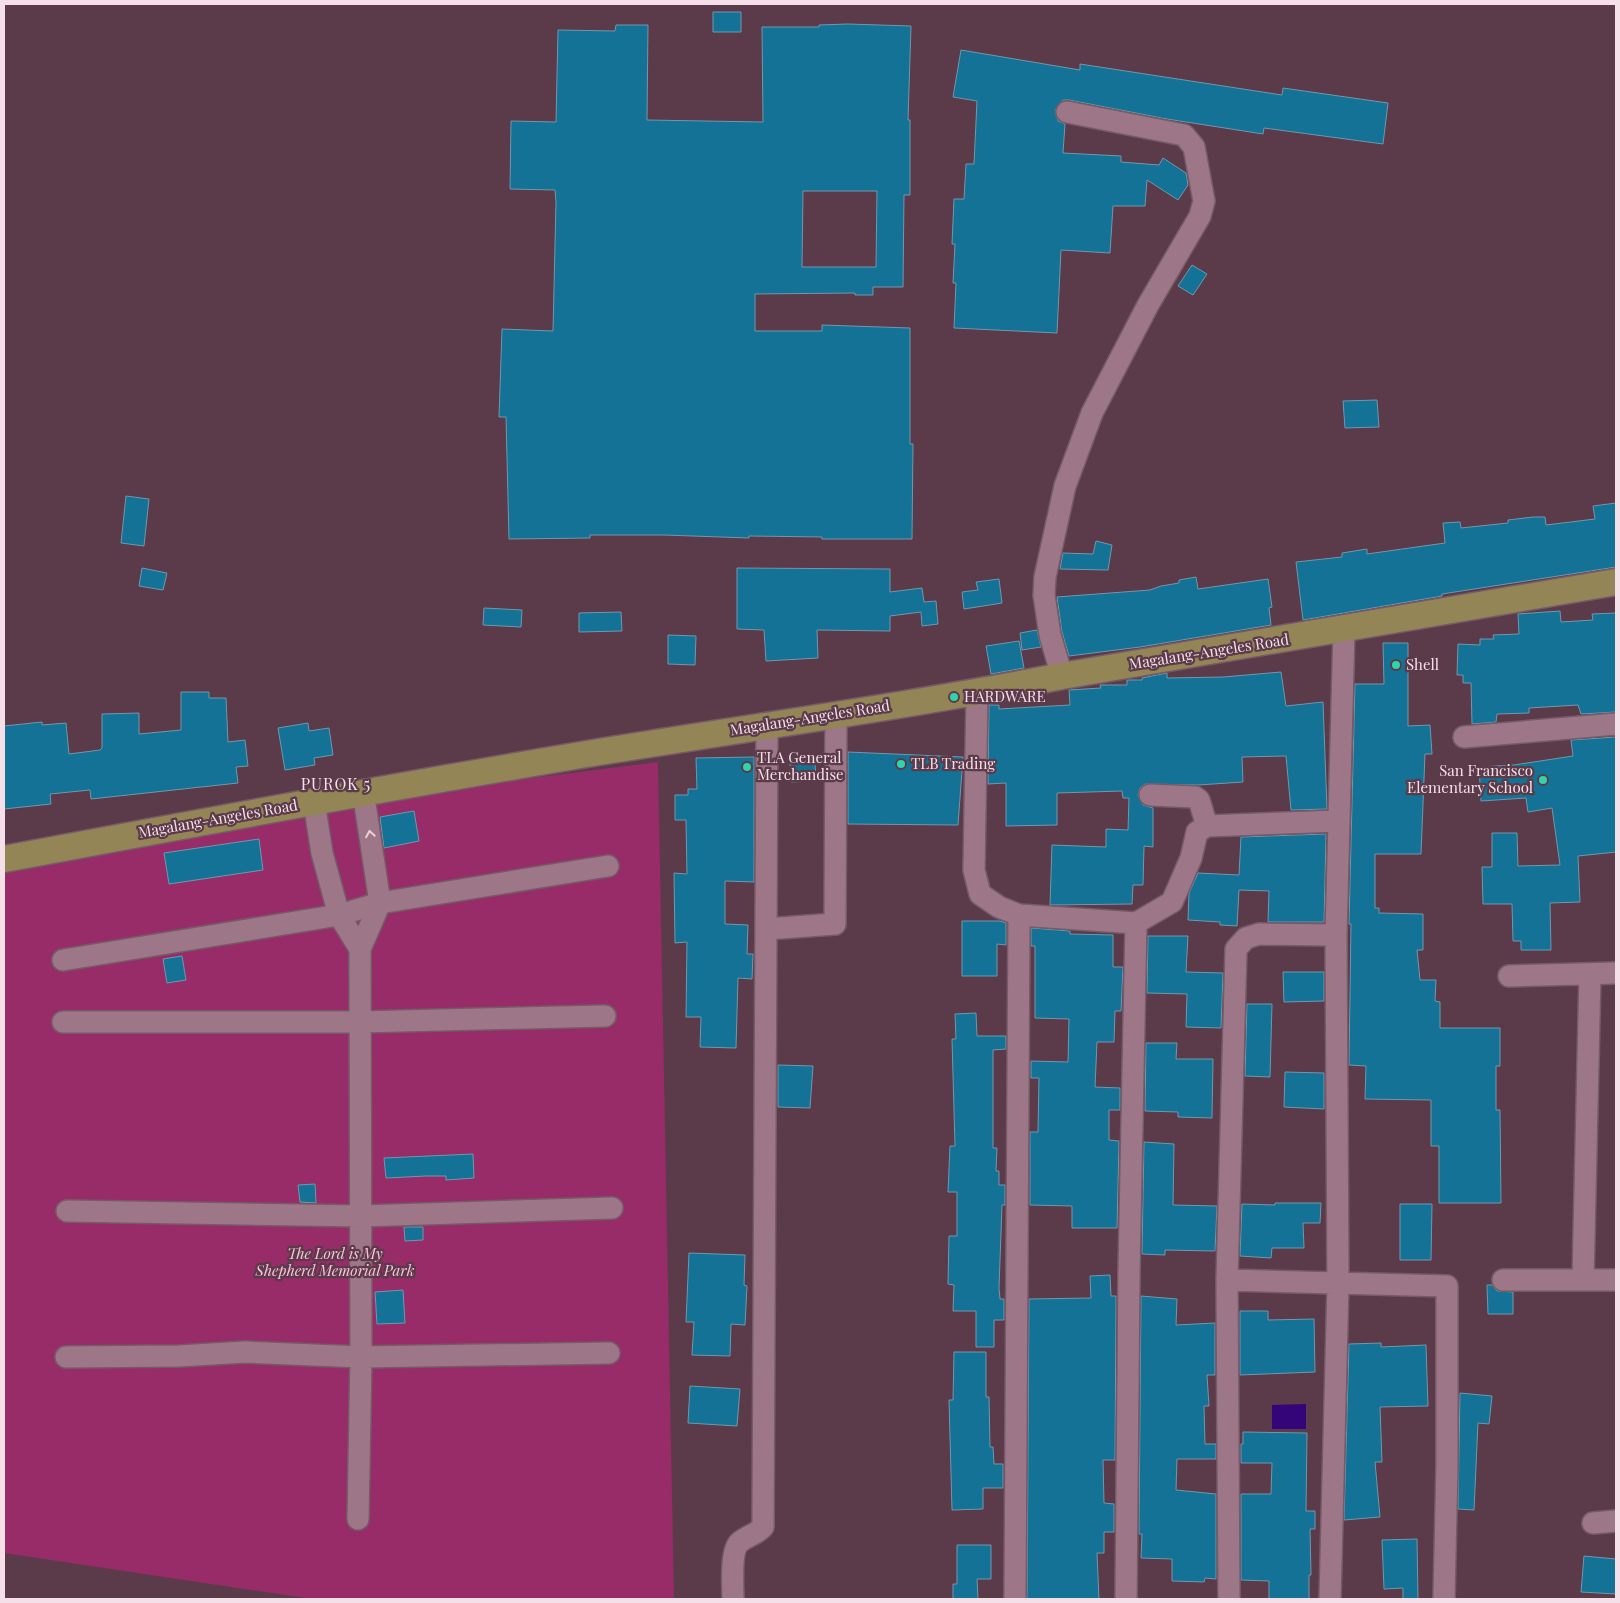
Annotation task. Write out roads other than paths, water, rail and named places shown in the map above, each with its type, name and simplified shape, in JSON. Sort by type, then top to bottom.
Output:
[{"type":"main road","name":"Magalang-Angeles Road","points":[[4,859],[314,802],[363,791],[768,724],[976,693],[1062,676],[1344,630],[1616,582]]},
{"type":"street","points":[[1062,676],[1050,635],[1044,595],[1045,577],[1064,486],[1092,413],[1148,305],[1200,216],[1204,201],[1194,147],[1184,135],[1067,112]]},
{"type":"street","points":[[1330,1599],[1338,1284],[1336,934],[1344,630]]},
{"type":"street","points":[[976,693],[974,870],[980,894],[999,908],[1019,915],[1136,923],[1172,902],[1191,858],[1197,832],[1206,826],[1339,821]]},
{"type":"street","points":[[767,929],[835,924],[836,714]]},
{"type":"street","points":[[733,1599],[734,1554],[736,1547],[739,1542],[763,1528],[768,724]]},
{"type":"street","points":[[1464,737],[1616,724]]},
{"type":"street","points":[[358,1519],[361,1357],[360,949],[380,903],[363,791]]},
{"type":"street","points":[[1150,795],[1195,797],[1200,800],[1206,826]]},
{"type":"street","points":[[314,802],[322,853],[339,916],[360,949]]},
{"type":"street","points":[[64,960],[339,916],[380,903],[608,866]]},
{"type":"street","points":[[1015,1599],[1019,915]]},
{"type":"street","points":[[1126,1599],[1129,1263],[1136,923]]},
{"type":"street","points":[[1230,1599],[1227,1280],[1236,949],[1246,938],[1259,934],[1336,934]]},
{"type":"street","points":[[1510,976],[1616,973]]},
{"type":"street","points":[[1583,1280],[1590,974]]},
{"type":"street","points":[[62,1022],[360,1022],[605,1016]]},
{"type":"street","points":[[67,1211],[361,1216],[612,1208]]},
{"type":"street","points":[[1227,1280],[1447,1286],[1447,1464],[1444,1599]]},
{"type":"street","points":[[1503,1280],[1616,1280]]},
{"type":"street","points":[[66,1357],[180,1356],[245,1352],[361,1357],[609,1353]]},
{"type":"street","points":[[1593,1523],[1616,1521]]},
{"type":"place","name":"Shell","points":[[1396,665]]},
{"type":"place","name":"HARDWARE","points":[[954,697]]},
{"type":"place","name":"TLB Trading","points":[[901,764]]},
{"type":"place","name":"TLA General Merchandise","points":[[747,767]]},
{"type":"place","name":"San Francisco Elementary School","points":[[1543,780]]},
{"type":"district","name":"PUROK 5","points":[[336,784]]},
{"type":"park label","name":"The Lord is My Shepherd Memorial Park","points":[[335,1262]]}]
